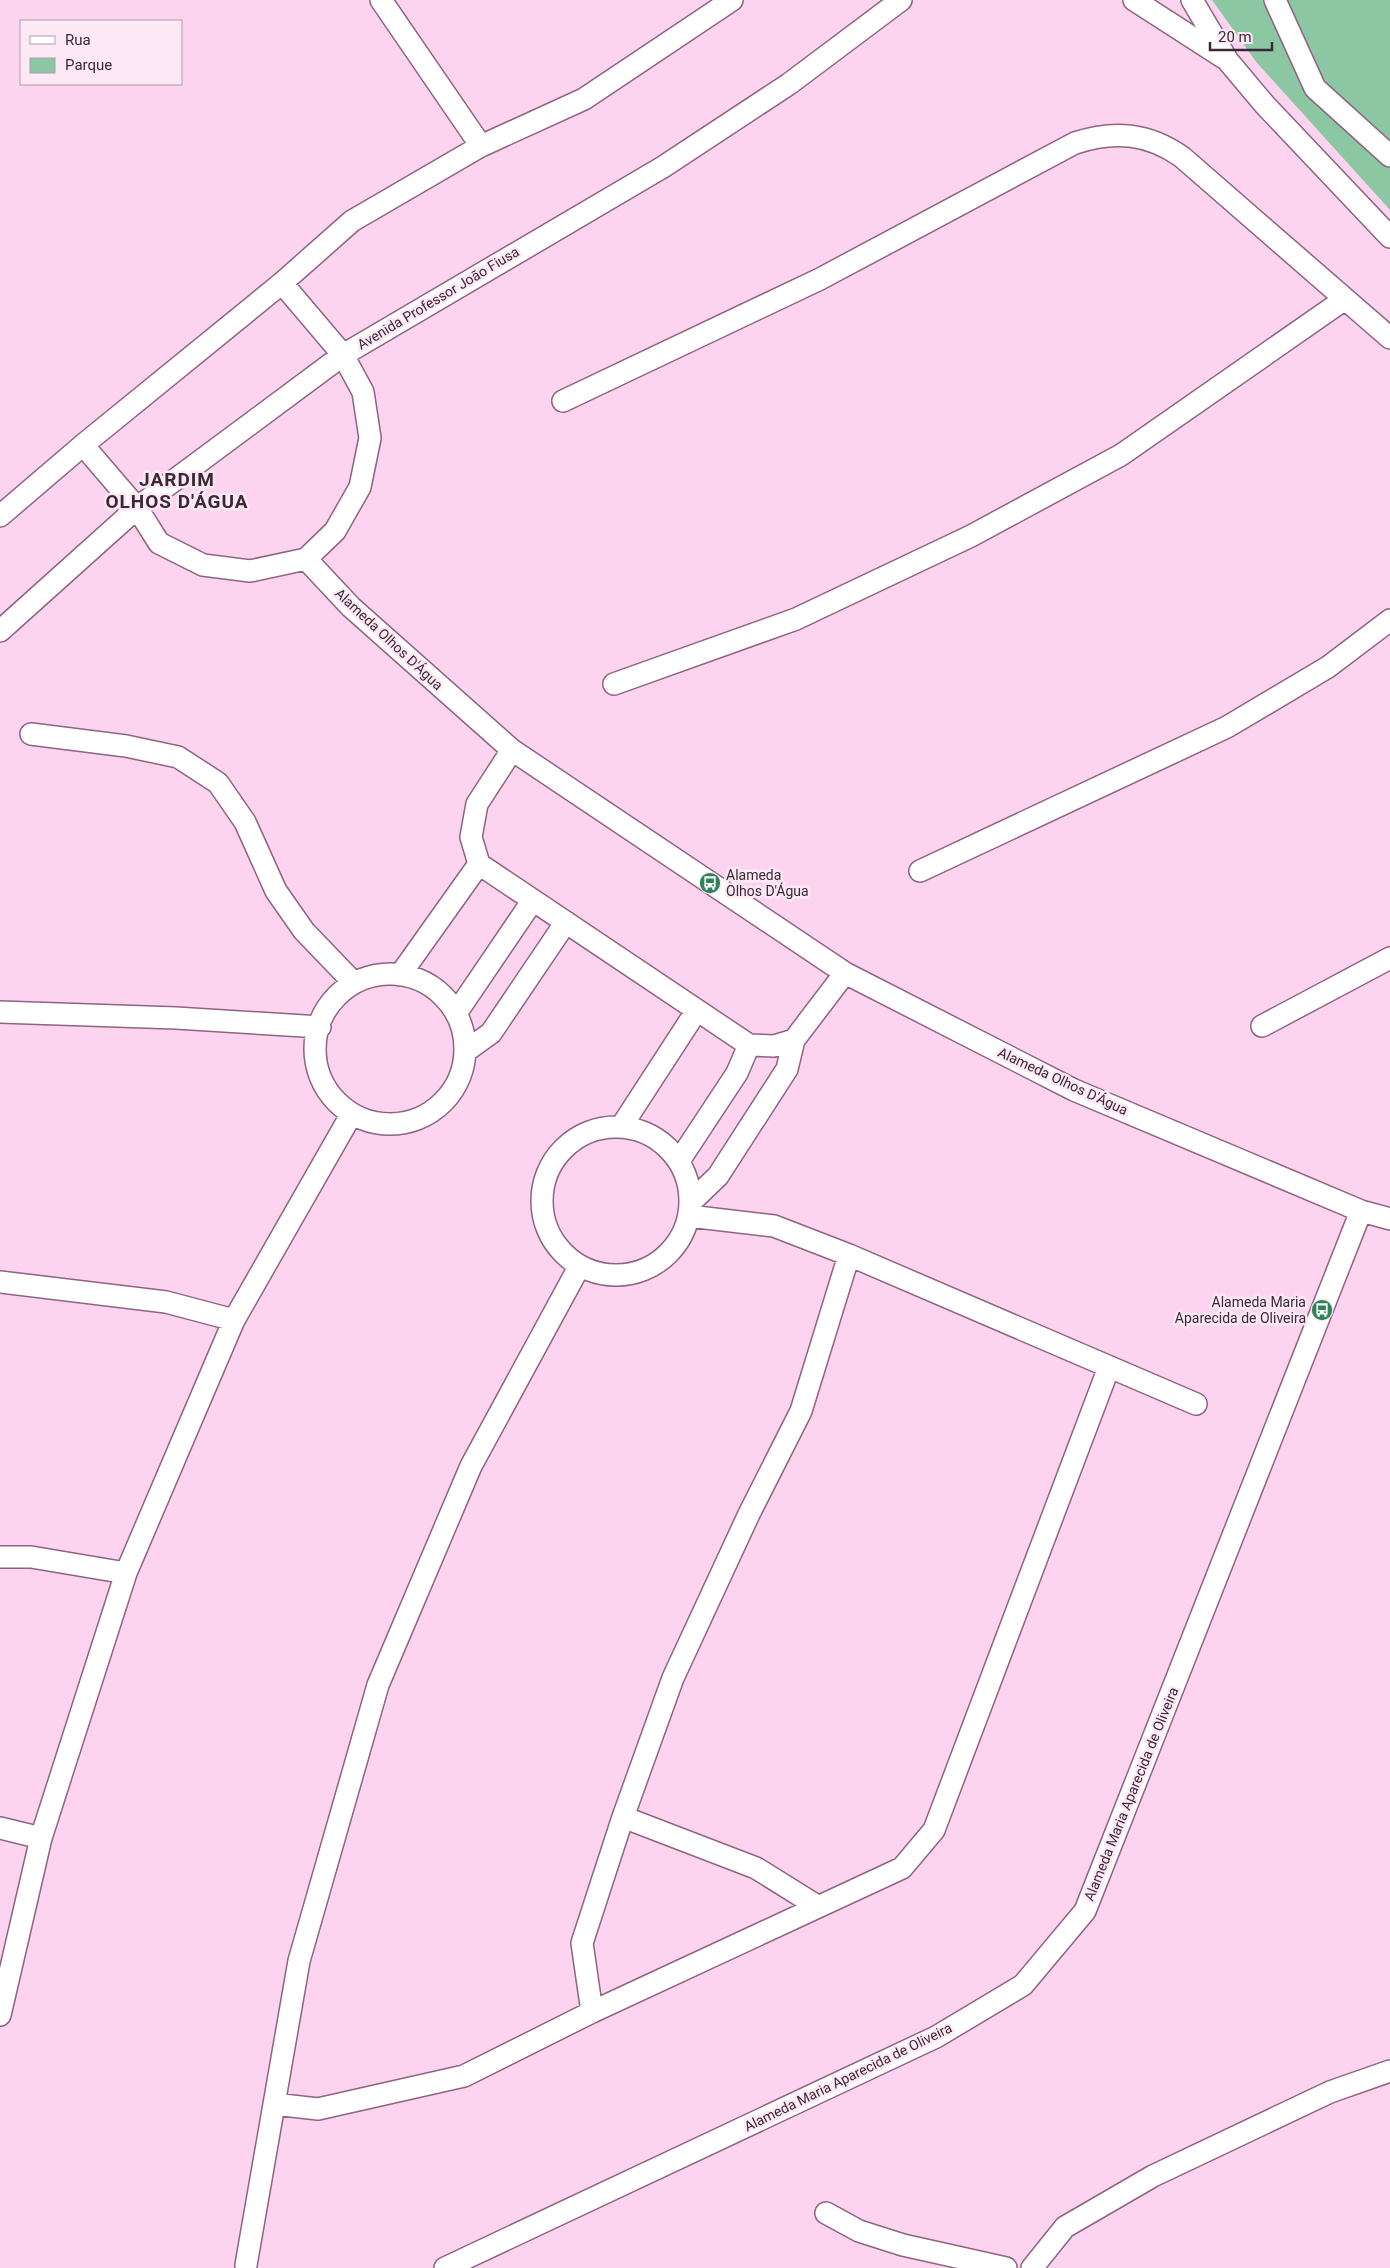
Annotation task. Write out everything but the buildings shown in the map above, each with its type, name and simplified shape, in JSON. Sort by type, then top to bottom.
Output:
[{"type":"street","points":[[381,0],[480,146]]},
{"type":"street","points":[[0,516],[83,445],[282,283],[352,221],[480,146],[584,98],[732,0]]},
{"type":"street","name":"Avenida Professor João Fiusa","points":[[0,631],[137,508],[343,354],[663,167],[789,84],[900,0]]},
{"type":"street","points":[[1134,0],[1228,60]]},
{"type":"street","points":[[1192,0],[1228,60],[1265,106],[1390,237]]},
{"type":"street","points":[[1275,0],[1315,88],[1390,156]]},
{"type":"street","points":[[563,401],[820,279],[1074,143],[1104,135],[1137,136],[1168,147],[1182,156],[1390,338]]},
{"type":"street","points":[[83,445],[137,508],[159,543],[202,565],[250,571],[306,559],[335,531],[360,487],[370,438],[363,392],[343,354],[282,283]]},
{"type":"street","points":[[614,684],[796,619],[972,536],[1120,455],[1345,299]]},
{"type":"street","name":"Alameda Olhos D'Água","points":[[306,559],[351,608],[512,750],[845,973],[1074,1090],[1362,1211],[1390,1219]]},
{"type":"street","points":[[920,872],[1227,727],[1328,667],[1390,620]]},
{"type":"street","points":[[31,734],[126,746],[178,757],[218,784],[245,822],[276,891],[304,931],[353,982]]},
{"type":"street","points":[[512,750],[477,804],[471,837],[479,864],[749,1045],[774,1046],[794,1040]]},
{"type":"street","points":[[400,975],[479,864]]},
{"type":"street","points":[[457,1012],[533,900]]},
{"type":"street","points":[[466,1051],[491,1033],[566,922]]},
{"type":"street","points":[[1262,1026],[1390,958]]},
{"type":"street","points":[[391,973],[400,975],[429,984],[457,1012],[466,1051],[456,1089],[427,1116],[389,1126],[351,1115],[323,1086],[314,1048],[325,1009],[353,982],[391,973]]},
{"type":"street","points":[[690,1209],[718,1176],[788,1069],[794,1040],[845,973]]},
{"type":"street","points":[[621,1127],[697,1010]]},
{"type":"street","points":[[0,1012],[176,1018],[320,1026]]},
{"type":"street","points":[[679,1161],[737,1073],[749,1045]]},
{"type":"street","points":[[0,2015],[41,1838],[126,1573],[234,1320],[351,1115]]},
{"type":"street","points":[[608,1126],[639,1130],[666,1145],[679,1161],[685,1170],[690,1209],[686,1232],[667,1258],[640,1273],[609,1277],[579,1267],[556,1246],[543,1218],[543,1186],[555,1157],[578,1136],[608,1126]]},
{"type":"street","points":[[690,1209],[774,1226],[849,1255],[1196,1404]]},
{"type":"street","name":"Alameda Maria Aparecida de Oliveira","points":[[445,2268],[936,2036],[1023,1985],[1085,1911],[1362,1211]]},
{"type":"street","points":[[592,2012],[582,1943],[623,1817],[673,1678],[749,1514],[801,1411],[849,1255]]},
{"type":"street","points":[[246,2265],[299,1961],[378,1685],[471,1466],[579,1267]]},
{"type":"street","points":[[0,1282],[166,1302],[234,1320]]},
{"type":"street","points":[[274,2104],[318,2109],[464,2076],[592,2012],[902,1868],[934,1830],[1109,1367]]},
{"type":"street","points":[[0,1557],[31,1558],[126,1573]]},
{"type":"street","points":[[623,1817],[756,1868],[817,1906]]},
{"type":"street","points":[[0,1828],[41,1838]]},
{"type":"street","points":[[1032,2268],[1065,2227],[1153,2176],[1330,2092],[1390,2071]]},
{"type":"street","points":[[826,2213],[859,2231],[903,2245],[1006,2268]]},
{"type":"green space","points":[[1212,0],[1390,0],[1390,210],[1257,63]]},
{"type":"place","name":"Alameda Olhos D'Água","points":[[710,883]]},
{"type":"place","name":"Alameda Maria Aparecida de Oliveira","points":[[1322,1310]]},
{"type":"district","name":"JARDIM OLHOS D'ÁGUA","points":[[177,490]]}]
